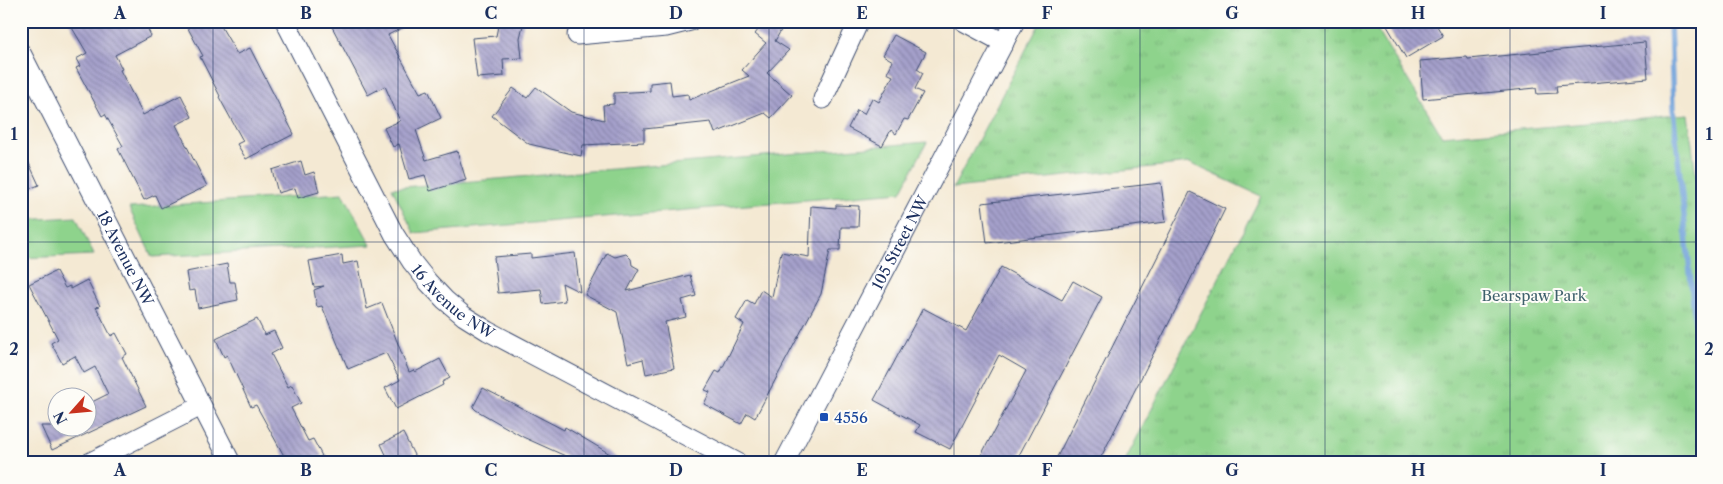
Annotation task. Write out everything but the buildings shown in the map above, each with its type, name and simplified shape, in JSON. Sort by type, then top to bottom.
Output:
[{"type":"street","name":"16 Avenue NW","points":[[285,21],[394,234],[412,262],[445,300],[488,331],[738,463]]},
{"type":"street","points":[[577,35],[666,27],[690,21]]},
{"type":"street","points":[[823,99],[859,21]]},
{"type":"street","points":[[963,21],[1004,43]]},
{"type":"street","name":"105 Street NW","points":[[784,463],[1015,21]]},
{"type":"street","name":"18 Avenue NW","points":[[21,53],[230,463]]},
{"type":"street","points":[[89,463],[201,406]]},
{"type":"green space","name":"Bearspaw Park","points":[[1041,21],[1372,21],[1442,136],[1688,114],[1702,222],[1702,463],[1124,463],[1261,196],[1190,163],[953,188]]},
{"type":"green space","points":[[927,142],[901,192],[414,233],[392,188]]},
{"type":"green space","points":[[343,193],[371,245],[152,257],[129,208]]},
{"type":"green space","points":[[76,217],[94,255],[21,258],[21,220]]},
{"type":"waterway","points":[[1670,21],[1673,109],[1702,388]]},
{"type":"place","name":"4556","points":[[824,417]]}]
